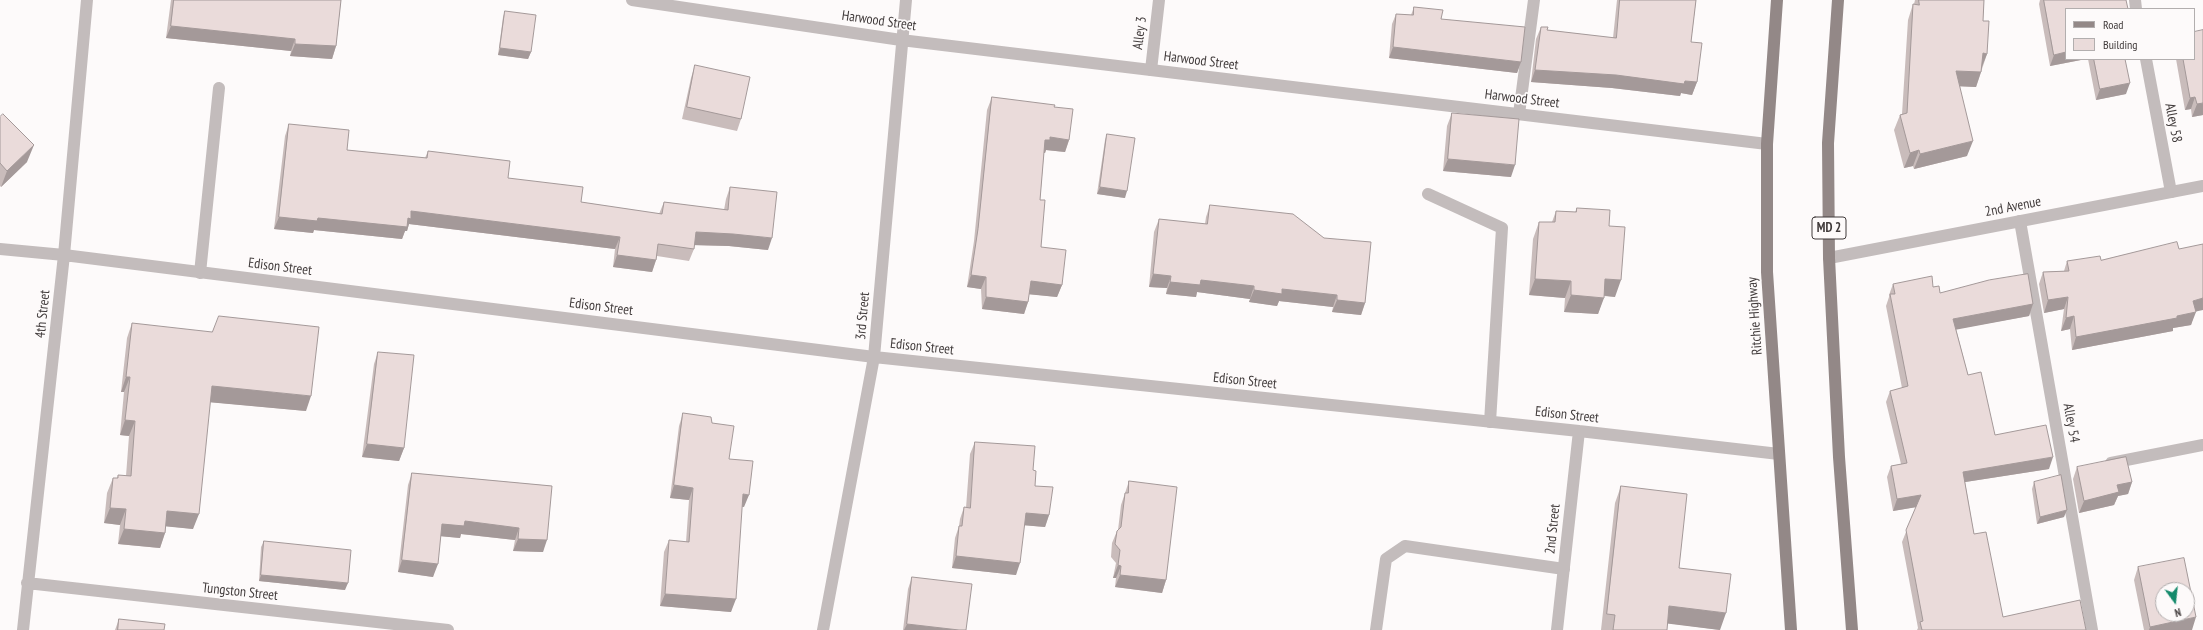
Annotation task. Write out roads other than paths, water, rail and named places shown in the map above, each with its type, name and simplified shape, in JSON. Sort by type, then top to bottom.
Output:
[{"type":"main road","name":"Ritchie Highway","points":[[1777,0],[1767,144],[1767,272],[1791,630]]},
{"type":"main road","name":"MD 2","points":[[1838,0],[1828,143],[1829,258],[1839,457],[1852,630]]},
{"type":"street","name":"4th Street","points":[[23,630],[64,255],[87,0]]},
{"type":"street","name":"Harwood Street","points":[[632,0],[901,40],[1767,144]]},
{"type":"street","name":"3rd Street","points":[[823,630],[874,356],[901,40],[906,0]]},
{"type":"street","name":"Alley 3","points":[[1151,70],[1159,0]]},
{"type":"street","points":[[1519,114],[1534,0]]},
{"type":"street","name":"Alley 58","points":[[2146,60],[2172,192]]},
{"type":"street","points":[[200,273],[219,88]]},
{"type":"street","name":"2nd Avenue","points":[[1829,258],[2203,186]]},
{"type":"street","points":[[1428,194],[1502,228],[1490,422]]},
{"type":"street","name":"Alley 54","points":[[2020,221],[2092,630]]},
{"type":"street","name":"Edison Street","points":[[0,249],[64,255],[874,356],[1579,431],[1779,454]]},
{"type":"street","name":"2nd Street","points":[[1558,630],[1579,431]]},
{"type":"street","points":[[2103,465],[2203,445]]},
{"type":"street","points":[[2064,472],[2080,470]]},
{"type":"street","points":[[1376,630],[1386,559],[1405,546],[1564,569]]},
{"type":"street","name":"Tungston Street","points":[[27,584],[448,630]]}]
